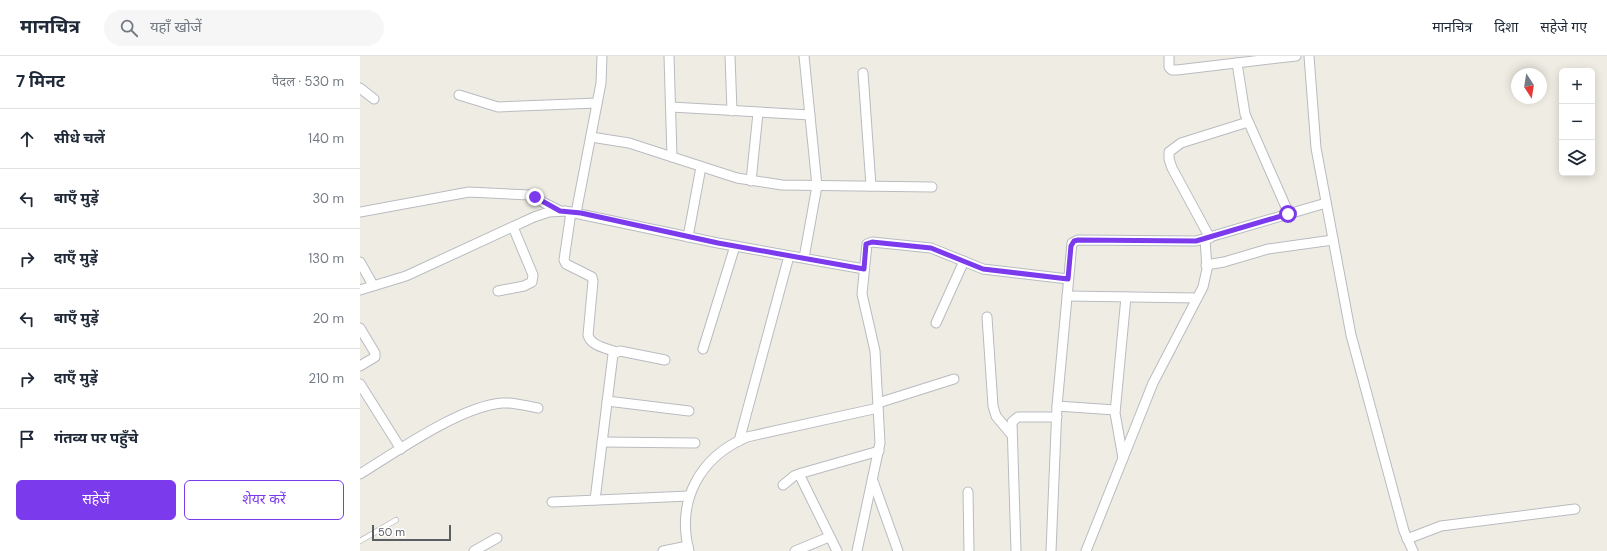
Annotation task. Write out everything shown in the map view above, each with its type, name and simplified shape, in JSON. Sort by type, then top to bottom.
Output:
[{"type":"street","points":[[602,56],[602,73],[591,137],[564,260],[566,264],[592,277],[593,281],[588,335],[589,340],[594,344],[616,352],[620,351],[665,360]]},
{"type":"street","points":[[669,56],[672,157]]},
{"type":"street","points":[[730,56],[732,111]]},
{"type":"street","points":[[804,56],[817,186],[804,258]]},
{"type":"street","points":[[1169,56],[1169,67],[1172,70],[1296,56]]},
{"type":"street","points":[[1309,56],[1316,148],[1352,342],[1407,539],[1414,551]]},
{"type":"street","points":[[1237,63],[1243,106],[1248,122],[1288,214]]},
{"type":"street","points":[[863,73],[871,186]]},
{"type":"street","points":[[360,88],[374,99]]},
{"type":"street","points":[[458,95],[498,107],[597,103]]},
{"type":"street","points":[[671,107],[810,115]]},
{"type":"street","points":[[751,181],[758,113]]},
{"type":"street","points":[[1086,551],[1153,383],[1206,279],[1207,238],[1172,168],[1169,159],[1169,152],[1181,143],[1248,122]]},
{"type":"street","points":[[591,137],[619,140],[751,181],[782,185],[817,186],[932,186]]},
{"type":"street","points":[[688,237],[702,167]]},
{"type":"street","points":[[360,212],[469,192],[529,195],[560,211]]},
{"type":"street","points":[[1050,551],[1057,406],[1071,246],[1074,241],[1188,242],[1207,238],[1326,202]]},
{"type":"street","points":[[360,290],[406,276],[534,217],[550,212],[560,211],[574,212],[688,237],[864,269]]},
{"type":"street","points":[[498,291],[524,286],[532,282],[533,275],[513,227]]},
{"type":"street","points":[[1206,264],[1224,262],[1268,249],[1333,240]]},
{"type":"street","points":[[857,551],[879,451],[875,351],[862,294],[866,244],[872,242],[931,248],[988,270],[1068,279]]},
{"type":"street","points":[[703,349],[735,246]]},
{"type":"street","points":[[739,440],[789,256]]},
{"type":"street","points":[[936,323],[964,261]]},
{"type":"street","points":[[360,262],[373,285]]},
{"type":"street","points":[[1067,296],[1197,298]]},
{"type":"street","points":[[1123,458],[1115,410],[1126,297]]},
{"type":"street","points":[[987,317],[993,406],[996,416],[1011,434]]},
{"type":"street","points":[[360,328],[375,353],[375,357],[360,366]]},
{"type":"street","points":[[595,500],[612,358],[616,352]]},
{"type":"street","points":[[662,551],[688,549],[685,508],[689,496],[704,469],[716,456],[732,443],[748,437],[878,405],[954,379]]},
{"type":"street","points":[[360,384],[401,449]]},
{"type":"street","points":[[607,401],[689,411]]},
{"type":"street","points":[[360,474],[435,428],[468,412],[488,405],[514,404],[538,408]]},
{"type":"street","points":[[1057,406],[1115,410]]},
{"type":"street","points":[[1016,551],[1011,434],[1012,422],[1018,417],[1057,417]]},
{"type":"street","points":[[602,442],[695,443]]},
{"type":"street","points":[[783,485],[799,474],[879,451]]},
{"type":"street","points":[[799,474],[837,551]]},
{"type":"street","points":[[872,481],[898,551]]},
{"type":"street","points":[[968,492],[969,551]]},
{"type":"street","points":[[552,502],[689,496]]},
{"type":"street","points":[[1407,539],[1441,526],[1575,509]]},
{"type":"street","points":[[795,551],[829,537]]},
{"type":"street","points":[[474,551],[497,538]]},
{"type":"lane","points":[[360,541],[396,520]]},
{"type":"route","points":[[535,197],[560,211],[581,213],[718,243],[864,269],[866,244],[872,242],[931,248],[976,267],[992,271],[1068,279],[1071,246],[1074,241],[1196,241],[1288,214]]}]
